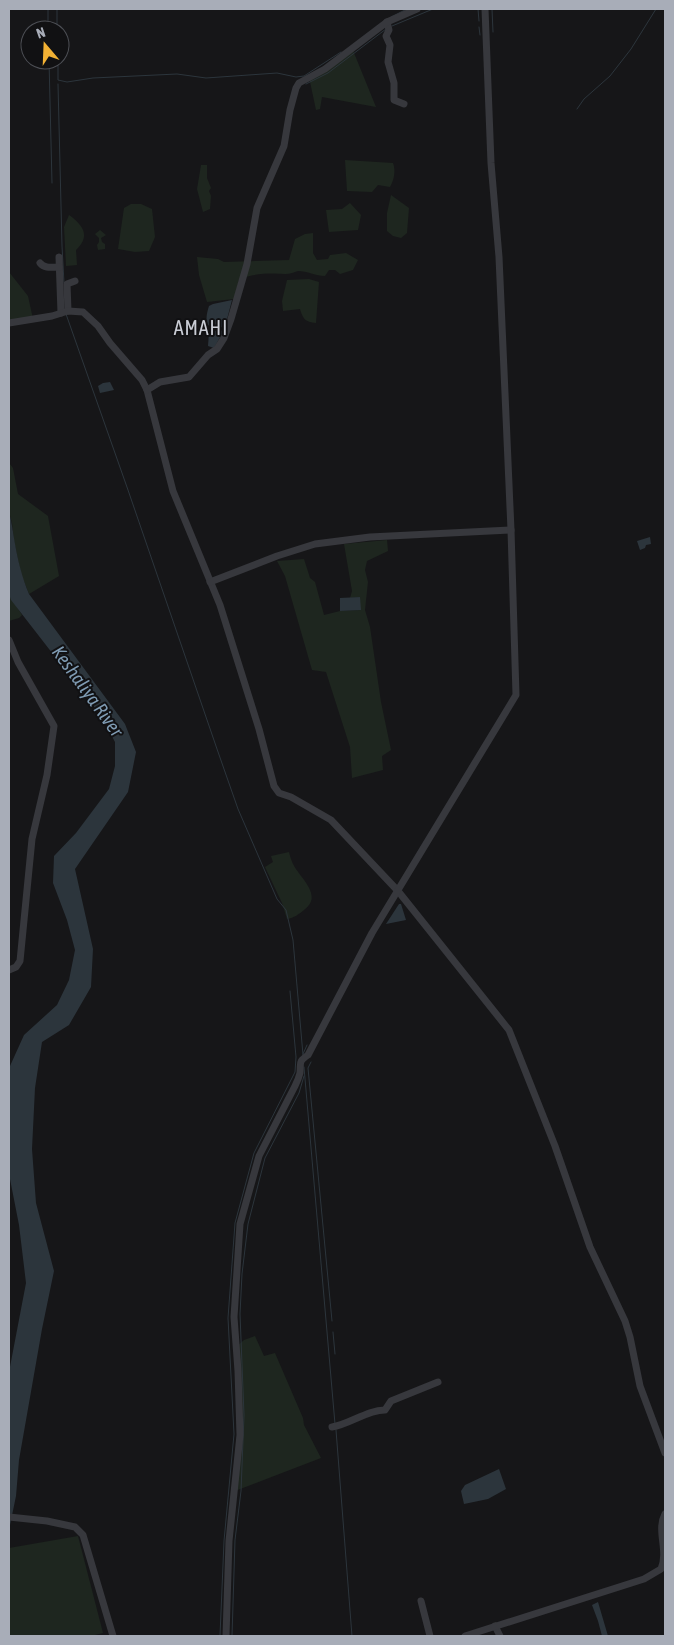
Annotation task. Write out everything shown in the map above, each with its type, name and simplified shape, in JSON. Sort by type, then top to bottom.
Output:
[{"type":"street","points":[[146,390],[160,382],[188,377],[208,355],[217,349],[224,338],[246,264],[257,208],[284,146],[290,110],[299,83],[325,69],[387,22],[417,9]]},
{"type":"street","points":[[226,1636],[229,1541],[240,1435],[234,1316],[240,1224],[259,1156],[295,1086],[300,1074],[299,1065],[302,1059],[308,1055],[372,933],[516,696],[499,257],[491,163],[485,9]]},
{"type":"street","points":[[387,22],[389,30],[386,36],[390,45],[388,62],[394,83],[394,100],[404,104]]},
{"type":"street","points":[[59,257],[65,312]]},
{"type":"street","points":[[40,263],[46,268],[59,267]]},
{"type":"street","points":[[65,312],[67,284],[75,281]]},
{"type":"street","points":[[9,323],[65,312],[83,312],[98,326],[142,380],[173,491],[220,605],[259,729],[274,786],[279,792],[331,820],[398,891],[509,1030],[555,1146],[590,1247],[625,1321],[640,1386],[665,1453]]},
{"type":"street","points":[[210,582],[277,556],[315,544],[370,537],[511,530]]},
{"type":"street","points":[[9,640],[18,662],[54,726],[47,775],[32,839],[20,961],[16,967],[9,970]]},
{"type":"street","points":[[335,1426],[377,1410],[385,1410],[392,1401],[438,1382]]},
{"type":"street","points":[[465,1636],[644,1579],[661,1569],[665,1554],[662,1520],[665,1514]]},
{"type":"street","points":[[9,1517],[47,1520],[75,1527],[84,1535],[112,1636]]},
{"type":"street","points":[[421,1601],[430,1636]]},
{"type":"street","points":[[495,1626],[500,1636]]},
{"type":"shaded area","points":[[352,48],[376,107],[322,97],[320,109],[316,110],[309,77]]},
{"type":"shaded area","points":[[345,160],[393,163],[394,175],[390,187],[378,185],[372,192],[347,191]]},
{"type":"shaded area","points":[[201,165],[207,165],[207,178],[211,188],[209,191],[211,196],[210,209],[203,212],[197,189]]},
{"type":"shaded area","points":[[391,195],[409,208],[407,233],[401,238],[393,236],[387,231],[387,213]]},
{"type":"shaded area","points":[[350,203],[361,215],[358,230],[329,232],[326,210],[342,209]]},
{"type":"shaded area","points":[[131,204],[141,204],[152,209],[155,237],[149,251],[135,252],[118,249],[124,208]]},
{"type":"shaded area","points":[[69,215],[81,227],[84,235],[81,245],[76,250],[77,265],[66,266],[64,227]]},
{"type":"shaded area","points":[[100,230],[106,235],[101,238],[105,244],[105,249],[98,250],[99,238],[95,234]]},
{"type":"shaded area","points":[[313,233],[313,253],[317,260],[328,259],[330,255],[346,253],[358,260],[353,270],[340,274],[335,270],[329,270],[325,276],[298,271],[288,274],[250,276],[239,280],[234,299],[207,302],[199,275],[197,257],[218,259],[224,262],[289,260],[295,239],[305,234]]},
{"type":"shaded area","points":[[9,272],[28,296],[33,319],[9,323]]},
{"type":"shaded area","points":[[309,279],[319,282],[316,323],[305,319],[300,309],[283,311],[282,301],[287,280]]},
{"type":"shaded area","points":[[9,463],[13,468],[18,494],[48,516],[59,576],[29,594],[21,574],[9,512]]},
{"type":"shaded area","points":[[387,540],[388,551],[367,561],[365,570],[368,582],[365,610],[370,627],[381,702],[391,750],[382,756],[383,770],[352,778],[350,747],[326,672],[312,670],[285,576],[277,561],[304,559],[310,578],[315,582],[324,615],[340,611],[360,610],[360,597],[350,598],[352,591],[344,544]]},
{"type":"shaded area","points":[[9,594],[22,615],[9,621]]},
{"type":"shaded area","points":[[289,852],[293,864],[309,887],[312,899],[310,905],[304,910],[294,917],[287,919],[282,903],[265,867],[273,862],[271,856]]},
{"type":"shaded area","points":[[255,1336],[264,1356],[275,1353],[303,1418],[304,1425],[321,1458],[235,1491],[240,1435],[236,1347],[244,1340]]},
{"type":"shaded area","points":[[78,1536],[103,1633],[91,1636],[9,1636],[9,1548]]},
{"type":"water","points":[[232,300],[225,327],[212,327],[207,323],[209,306]]},
{"type":"water","points":[[221,330],[223,332],[214,348],[208,346],[209,332]]},
{"type":"water","points":[[110,382],[114,390],[100,393],[98,386]]},
{"type":"water","name":"Keshaliya River","points":[[9,512],[19,563],[29,594],[125,724],[136,752],[128,792],[75,869],[93,949],[91,987],[69,1025],[42,1042],[35,1088],[32,1149],[36,1203],[54,1271],[19,1460],[16,1496],[9,1530],[9,1372],[26,1283],[19,1225],[9,1174],[10,1066],[24,1035],[57,1005],[69,980],[75,950],[67,920],[53,883],[54,856],[76,833],[109,789],[115,766],[115,742],[101,716],[11,600],[9,594]]},
{"type":"water","points":[[650,537],[651,544],[646,545],[645,548],[640,550],[637,541]]},
{"type":"water","points":[[360,597],[361,610],[340,611],[340,598]]},
{"type":"water","points":[[399,904],[401,904],[406,920],[386,924]]},
{"type":"water","points":[[499,1469],[506,1489],[488,1499],[464,1504],[461,1491],[465,1485]]},
{"type":"water","points":[[598,1602],[608,1636],[602,1636],[592,1605]]},
{"type":"waterway","points":[[48,9],[48,20]]},
{"type":"waterway","points":[[57,9],[57,20]]},
{"type":"waterway","points":[[391,17],[407,9]]},
{"type":"waterway","points":[[392,26],[433,9]]},
{"type":"waterway","points":[[478,9],[479,21]]},
{"type":"waterway","points":[[492,9],[493,32]]},
{"type":"waterway","points":[[577,109],[584,99],[610,76],[631,49],[656,9]]},
{"type":"waterway","points":[[479,27],[480,35]]},
{"type":"waterway","points":[[306,84],[328,73],[386,29]]},
{"type":"waterway","points":[[58,70],[58,80],[67,82],[93,78],[177,74],[206,78],[277,73],[296,77],[304,76],[341,52]]},
{"type":"waterway","points":[[49,70],[52,183]]},
{"type":"waterway","points":[[58,84],[64,283]]},
{"type":"waterway","points":[[66,314],[238,809],[277,899],[286,910],[293,940],[303,1055]]},
{"type":"waterway","points":[[220,1636],[224,1541],[234,1434],[228,1318],[235,1223],[254,1153],[295,1072],[296,1057],[290,991]]},
{"type":"waterway","points":[[303,1054],[307,1045]]},
{"type":"waterway","points":[[311,1062],[308,1068],[332,1321]]},
{"type":"waterway","points":[[304,1067],[335,1424]]},
{"type":"waterway","points":[[232,1636],[235,1540],[241,1491],[244,1415],[240,1314],[242,1274],[248,1224],[265,1158],[299,1093],[304,1076]]},
{"type":"waterway","points":[[333,1332],[335,1354]]},
{"type":"waterway","points":[[336,1430],[352,1636]]},
{"type":"district","name":"AMAHI","points":[[201,328]]}]
